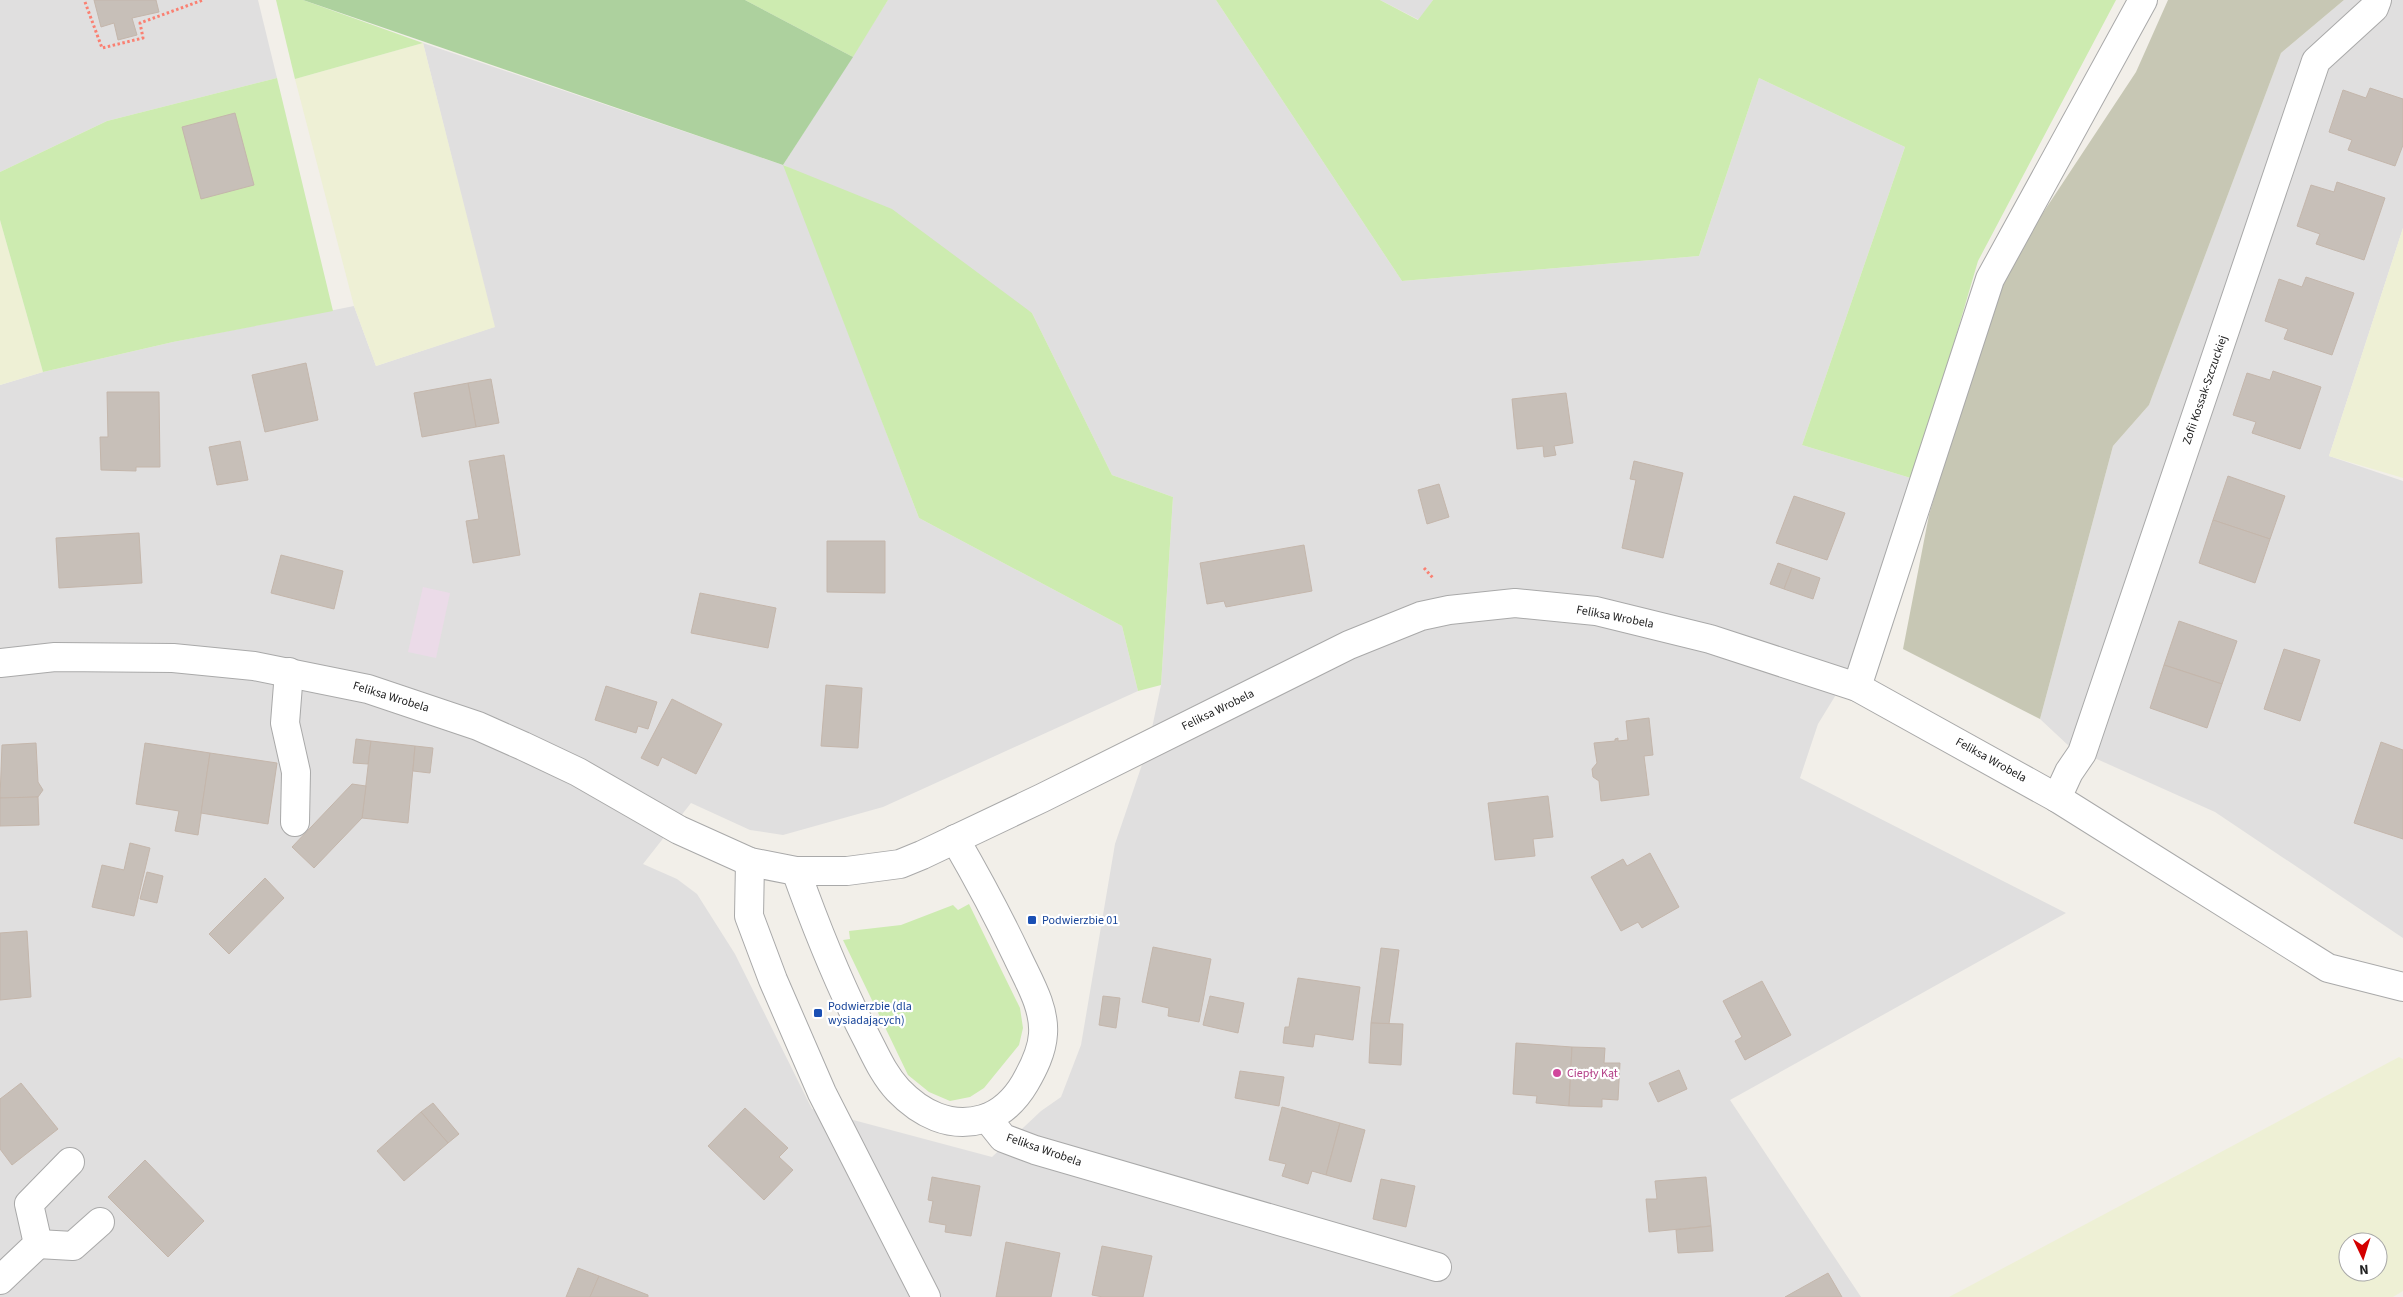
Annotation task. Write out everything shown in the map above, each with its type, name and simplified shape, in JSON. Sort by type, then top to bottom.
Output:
[{"type":"street","points":[[1857,687],[1990,279],[2143,0]]},
{"type":"street","name":"Zofii Kossak-Szczuckiej","points":[[2057,798],[2069,772],[2082,753],[2316,62],[2374,8],[2376,0]]},
{"type":"street","name":"Feliksa Wrobela","points":[[0,663],[55,657],[136,657],[212,661],[288,672],[368,688],[478,726],[578,772],[679,830],[750,862],[796,871],[847,871],[900,864],[1398,624],[1449,610],[1514,603],[1596,611],[1710,639],[1857,687],[2057,798],[2328,968],[2403,986]]},
{"type":"street","points":[[288,672],[285,723],[296,772],[295,822]]},
{"type":"street","points":[[796,871],[824,947],[887,1077],[913,1104],[930,1115],[959,1121],[987,1118],[1004,1109],[1017,1097],[1033,1070],[1043,1035],[1042,1017],[1036,998],[1006,935],[955,839]]},
{"type":"street","points":[[750,862],[748,916],[773,980],[822,1093],[926,1297]]},
{"type":"street","name":"Feliksa Wrobela","points":[[987,1118],[1003,1138],[1035,1150],[1437,1267]]},
{"type":"street","points":[[38,1244],[29,1204],[70,1162]]},
{"type":"street","points":[[0,1280],[38,1244],[73,1246],[100,1222]]},
{"type":"path","points":[[85,2],[102,48],[143,38],[140,24],[203,0]]},
{"type":"path","points":[[1424,568],[1438,581]]},
{"type":"shaded area","points":[[0,0],[258,0],[277,78],[107,121],[0,172]]},
{"type":"shaded area","points":[[888,0],[1216,0],[1402,281],[1699,256],[1759,78],[1905,147],[1802,445],[1914,479],[1856,662],[1818,724],[1800,778],[2066,913],[1730,1100],[1861,1297],[0,1297],[0,385],[43,372],[173,342],[354,306],[376,366],[494,327],[423,43],[783,165]],"holes":[[[784,165],[1032,313],[1112,475],[1173,497],[1161,685],[1148,747],[1115,844],[1081,1045],[1061,1097],[1041,1111],[992,1157],[812,1109],[735,954],[697,894],[677,879],[643,864],[691,803],[750,830],[783,835],[883,807],[1138,691],[1122,626],[919,518]]]},
{"type":"shaded area","points":[[1380,0],[1433,0],[1419,20]]},
{"type":"shaded area","points":[[2168,0],[2344,0],[2281,53],[2149,405],[2113,446],[2040,719],[1903,649],[1929,515],[1988,314],[2031,231],[2136,72]]},
{"type":"shaded area","points":[[2344,0],[2403,0],[2403,228],[2329,456],[2403,481],[2403,938],[2215,812],[2070,747],[2040,719],[2113,446],[2149,405],[2281,53]]},
{"type":"shaded area","points":[[423,43],[495,327],[376,366],[354,306],[295,79]]},
{"type":"shaded area","points":[[0,220],[43,372],[0,385]]},
{"type":"shaded area","points":[[2403,228],[2403,478],[2329,456]]},
{"type":"shaded area","points":[[423,587],[450,593],[436,658],[408,652]]},
{"type":"shaded area","points":[[2399,1057],[2403,1059],[2403,1291],[2393,1297],[1949,1297]]},
{"type":"green space","points":[[276,0],[303,0],[423,43],[295,79]]},
{"type":"green space","points":[[303,0],[745,0],[853,57],[783,165]]},
{"type":"green space","points":[[745,0],[888,0],[853,57]]},
{"type":"green space","points":[[1216,0],[1380,0],[1418,20],[1433,0],[2116,0],[1978,261],[1914,479],[1802,445],[1905,147],[1759,78],[1699,256],[1402,281]]},
{"type":"green space","points":[[277,78],[333,311],[173,342],[43,372],[0,220],[0,172],[107,121]]},
{"type":"green space","points":[[783,165],[892,209],[1032,313],[1112,475],[1173,497],[1161,685],[1138,691],[1122,626],[919,518]]},
{"type":"green space","points":[[969,904],[1020,1008],[1023,1028],[1019,1045],[984,1088],[970,1097],[950,1101],[929,1092],[908,1075],[843,940],[850,939],[849,931],[901,925],[953,905],[958,910]]},
{"type":"building","points":[[94,0],[156,0],[159,12],[132,18],[137,35],[118,40],[114,23],[101,27]]},
{"type":"building","points":[[2370,88],[2403,99],[2403,145],[2395,166],[2348,150],[2352,140],[2329,132],[2343,90],[2366,98]]},
{"type":"building","points":[[235,113],[254,185],[201,199],[182,127]]},
{"type":"building","points":[[2337,182],[2385,198],[2364,260],[2316,244],[2320,234],[2297,226],[2311,185],[2334,192]]},
{"type":"building","points":[[2306,277],[2354,293],[2332,355],[2284,339],[2288,329],[2265,321],[2279,279],[2302,287]]},
{"type":"building","points":[[306,363],[318,420],[265,432],[252,375]]},
{"type":"building","points":[[2273,371],[2321,387],[2300,449],[2252,433],[2256,422],[2233,415],[2247,373],[2270,380]]},
{"type":"building","points":[[491,379],[499,423],[476,427],[468,383]]},
{"type":"building","points":[[468,383],[476,427],[422,437],[414,393]]},
{"type":"building","points":[[107,392],[159,392],[160,467],[136,467],[136,471],[101,470],[100,437],[108,437]]},
{"type":"building","points":[[1566,393],[1573,443],[1554,446],[1556,455],[1544,457],[1543,446],[1517,449],[1512,399]]},
{"type":"building","points":[[240,441],[248,480],[217,485],[209,447]]},
{"type":"building","points":[[504,455],[520,555],[473,563],[466,521],[479,519],[469,461]]},
{"type":"building","points":[[1634,461],[1683,473],[1663,558],[1622,548],[1636,480],[1630,479]]},
{"type":"building","points":[[2228,476],[2285,496],[2270,539],[2213,520]]},
{"type":"building","points":[[1439,484],[1449,517],[1427,524],[1418,490]]},
{"type":"building","points":[[1794,496],[1845,513],[1827,560],[1776,543]]},
{"type":"building","points":[[2213,520],[2270,539],[2255,583],[2199,563]]},
{"type":"building","points":[[139,533],[142,583],[59,588],[56,538]]},
{"type":"building","points":[[827,541],[885,541],[885,593],[827,592]]},
{"type":"building","points":[[1304,545],[1312,591],[1226,607],[1224,601],[1207,604],[1200,563]]},
{"type":"building","points":[[281,555],[343,571],[334,609],[271,593]]},
{"type":"building","points":[[1778,563],[1792,568],[1784,589],[1770,584]]},
{"type":"building","points":[[1792,568],[1820,578],[1813,599],[1784,589]]},
{"type":"building","points":[[700,593],[776,608],[768,648],[691,633]]},
{"type":"building","points":[[2179,621],[2237,641],[2222,684],[2164,665]]},
{"type":"building","points":[[2284,649],[2320,660],[2300,721],[2264,709]]},
{"type":"building","points":[[2164,665],[2222,684],[2207,728],[2150,708]]},
{"type":"building","points":[[826,685],[862,688],[858,748],[821,746]]},
{"type":"building","points":[[606,686],[657,702],[648,729],[638,726],[636,733],[595,720]]},
{"type":"building","points":[[672,699],[722,724],[696,774],[662,757],[658,766],[641,758]]},
{"type":"building","points":[[1649,718],[1653,755],[1644,756],[1649,795],[1601,801],[1599,781],[1593,777],[1592,769],[1597,763],[1594,743],[1615,741],[1618,738],[1618,741],[1628,740],[1626,721]]},
{"type":"building","points":[[356,739],[371,741],[368,764],[353,763]]},
{"type":"building","points":[[371,741],[415,746],[408,823],[362,818]]},
{"type":"building","points":[[2381,742],[2403,750],[2403,839],[2354,823]]},
{"type":"building","points":[[36,743],[38,782],[43,790],[38,797],[0,798],[2,745]]},
{"type":"building","points":[[145,743],[210,753],[198,835],[175,831],[179,811],[136,804]]},
{"type":"building","points":[[415,746],[433,748],[430,773],[413,771]]},
{"type":"building","points":[[210,753],[277,763],[268,824],[201,813]]},
{"type":"building","points":[[352,784],[366,786],[362,818],[314,868],[292,847]]},
{"type":"building","points":[[1548,796],[1553,837],[1533,839],[1535,856],[1495,860],[1488,803]]},
{"type":"building","points":[[38,797],[39,825],[0,826],[0,798]]},
{"type":"building","points":[[130,843],[150,848],[134,916],[92,907],[102,865],[124,870]]},
{"type":"building","points":[[1650,853],[1679,907],[1642,928],[1638,922],[1621,931],[1591,877],[1623,859],[1627,866]]},
{"type":"building","points":[[147,872],[163,876],[157,903],[140,899]]},
{"type":"building","points":[[265,878],[284,898],[229,954],[209,934]]},
{"type":"building","points":[[27,931],[31,997],[0,1000],[0,933]]},
{"type":"building","points":[[1153,947],[1211,959],[1199,1022],[1168,1016],[1169,1008],[1142,1002]]},
{"type":"building","points":[[1381,948],[1399,950],[1389,1024],[1371,1023]]},
{"type":"building","points":[[1298,978],[1360,987],[1353,1040],[1315,1034],[1313,1047],[1283,1043],[1285,1027],[1289,1027]]},
{"type":"building","points":[[1762,981],[1791,1035],[1745,1060],[1735,1041],[1742,1037],[1723,1001]]},
{"type":"building","points":[[1103,996],[1120,998],[1116,1028],[1099,1025]]},
{"type":"building","points":[[1210,996],[1244,1003],[1238,1033],[1203,1025]]},
{"type":"building","points":[[1371,1023],[1403,1024],[1401,1065],[1369,1063]]},
{"type":"building","points":[[1516,1043],[1572,1047],[1569,1106],[1536,1103],[1537,1096],[1513,1094]]},
{"type":"building","points":[[1572,1047],[1605,1048],[1604,1063],[1620,1063],[1618,1100],[1602,1099],[1602,1107],[1569,1106]]},
{"type":"building","points":[[1679,1070],[1687,1089],[1658,1102],[1649,1083]]},
{"type":"building","points":[[1240,1071],[1284,1077],[1279,1106],[1235,1098]]},
{"type":"building","points":[[21,1083],[58,1129],[12,1165],[0,1149],[0,1099]]},
{"type":"building","points":[[433,1103],[459,1134],[448,1143],[421,1112]]},
{"type":"building","points":[[1282,1107],[1340,1123],[1326,1175],[1312,1171],[1308,1184],[1282,1176],[1286,1164],[1269,1160]]},
{"type":"building","points":[[745,1108],[788,1148],[779,1157],[793,1170],[764,1200],[708,1146]]},
{"type":"building","points":[[421,1112],[448,1143],[404,1181],[377,1151]]},
{"type":"building","points":[[1340,1123],[1365,1130],[1351,1182],[1326,1175]]},
{"type":"building","points":[[145,1160],[204,1221],[168,1257],[108,1197]]},
{"type":"building","points":[[932,1177],[980,1186],[971,1236],[945,1232],[946,1225],[929,1222],[933,1201],[928,1200]]},
{"type":"building","points":[[1706,1177],[1711,1226],[1649,1232],[1646,1199],[1657,1199],[1655,1181]]},
{"type":"building","points":[[1381,1179],[1415,1186],[1406,1227],[1373,1219]]},
{"type":"building","points":[[1711,1226],[1713,1251],[1678,1253],[1676,1230]]},
{"type":"building","points":[[1006,1242],[1060,1253],[1051,1297],[996,1297]]},
{"type":"building","points":[[1102,1246],[1152,1256],[1143,1297],[1103,1297],[1092,1295]]},
{"type":"building","points":[[578,1268],[599,1276],[590,1297],[566,1297]]},
{"type":"building","points":[[1828,1273],[1842,1297],[1785,1297]]},
{"type":"building","points":[[599,1276],[648,1295],[648,1297],[590,1297]]},
{"type":"place","name":"Podwierzbie 01","points":[[1032,920]]},
{"type":"place","name":"Podwierzbie (dla wysiadających)","points":[[818,1013]]},
{"type":"place","name":"Ciepły Kąt","points":[[1557,1073]]}]
